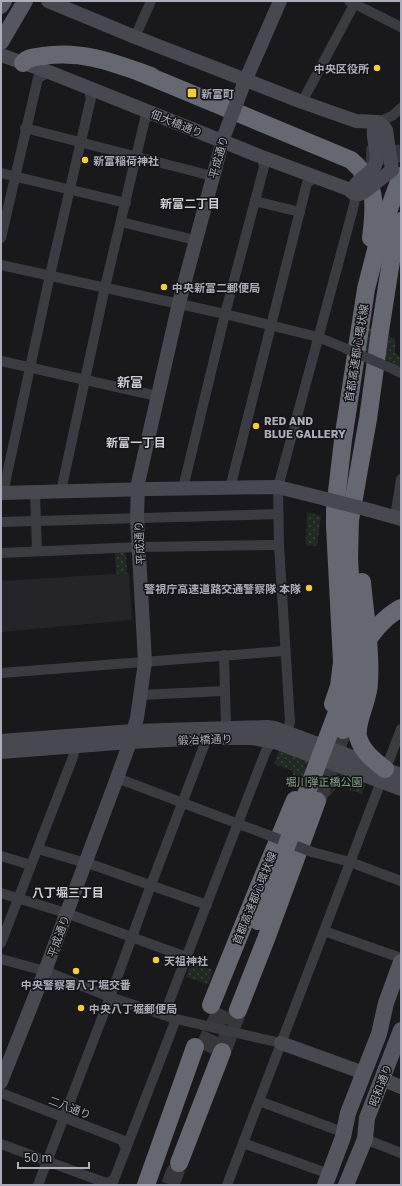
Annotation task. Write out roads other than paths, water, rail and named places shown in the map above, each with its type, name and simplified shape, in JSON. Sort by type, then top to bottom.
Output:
[{"type":"highway","points":[[23,63],[28,59],[36,57],[72,54],[95,58],[190,89],[372,161]]},
{"type":"highway","points":[[139,72],[342,155],[358,166],[368,180],[374,203],[366,289]]},
{"type":"highway","name":"首都高速都心環状線","points":[[358,474],[373,419],[388,331],[397,218],[398,173]]},
{"type":"highway","points":[[347,504],[376,278],[397,218]]},
{"type":"highway","name":"首都高速都心環状線","points":[[326,724],[339,686],[342,662],[334,526],[338,479],[366,289],[373,260],[397,218]]},
{"type":"highway","name":"首都高速都心環状線","points":[[342,730],[352,699],[355,675],[348,558],[349,538],[353,501],[397,218]]},
{"type":"highway","points":[[373,419],[362,491],[359,532],[370,684],[358,727],[358,736],[362,748],[371,759],[389,775]]},
{"type":"highway","points":[[224,1007],[358,657],[368,638],[375,629],[391,614],[401,608]]},
{"type":"highway","name":"首都高速都心環状線","points":[[224,1007],[257,890],[299,792]]},
{"type":"highway","points":[[224,1007],[266,939],[317,801]]},
{"type":"highway","points":[[146,1185],[199,1048]]},
{"type":"highway","points":[[179,1164],[222,1052]]},
{"type":"main road","points":[[1,6],[4,1]]},
{"type":"main road","points":[[1,42],[25,1]]},
{"type":"main road","name":"昭和通り","points":[[320,1180],[343,1137],[348,1113],[378,1034],[386,1003],[401,962]]},
{"type":"main road","name":"昭和通り","points":[[378,1034],[394,1006],[401,988]]},
{"type":"main road","name":"昭和通り","points":[[346,1184],[353,1138],[367,1118],[401,1030]]},
{"type":"main road","name":"昭和通り","points":[[320,1180],[337,1130],[348,1113]]},
{"type":"main road","name":"昭和通り","points":[[346,1184],[365,1139],[367,1118]]},
{"type":"street","points":[[48,1],[244,83],[356,121],[378,125],[386,130],[398,173]]},
{"type":"street","points":[[134,37],[152,1]]},
{"type":"street","name":"平成通り","points":[[1,1082],[45,972],[132,737],[145,662],[137,518],[137,489],[179,303],[212,176],[223,139],[244,83],[280,1]]},
{"type":"street","points":[[302,102],[353,2],[401,27]]},
{"type":"street","name":"佃大橋通り","points":[[1,55],[223,139],[262,157],[355,191]]},
{"type":"street","points":[[1,238],[38,78],[49,72]]},
{"type":"street","points":[[88,88],[91,98],[50,274],[2,493],[278,487],[398,518],[401,478]]},
{"type":"street","points":[[164,1015],[265,753],[269,746],[276,742],[286,732],[290,722],[284,650],[278,487],[354,205],[356,182],[372,161],[373,133],[378,125],[401,108]]},
{"type":"street","points":[[60,491],[105,287],[145,119],[154,114]]},
{"type":"street","points":[[26,128],[212,176]]},
{"type":"street","points":[[183,488],[225,314],[256,201],[264,167],[262,157]]},
{"type":"street","points":[[372,161],[398,173]]},
{"type":"street","points":[[355,191],[364,192],[398,173]]},
{"type":"street","points":[[1,174],[71,189],[126,203]]},
{"type":"street","points":[[230,488],[307,183],[317,177]]},
{"type":"street","points":[[256,201],[300,212]]},
{"type":"street","points":[[121,222],[195,240]]},
{"type":"street","points":[[1,265],[50,274],[179,303],[318,337],[397,371]]},
{"type":"street","points":[[1,361],[30,369],[157,396]]},
{"type":"street","points":[[35,492],[37,551]]},
{"type":"street","points":[[1,522],[278,514]]},
{"type":"street","points":[[1,553],[139,547],[279,545]]},
{"type":"street","points":[[1,672],[284,650]]},
{"type":"street","points":[[224,655],[226,728]]},
{"type":"street","points":[[140,695],[225,691]]},
{"type":"street","name":"鍛冶橋通り","points":[[1,752],[226,728],[267,727],[286,732],[389,775],[401,789]]},
{"type":"street","points":[[227,1185],[350,862],[389,775],[401,729]]},
{"type":"street","name":"鍛冶橋通り","points":[[1,741],[132,737],[252,738],[276,742],[389,775]]},
{"type":"street","points":[[38,1185],[110,997],[181,803],[207,738]]},
{"type":"street","points":[[1,943],[73,757],[76,745]]},
{"type":"street","points":[[117,778],[268,834],[312,852],[350,862],[401,881]]},
{"type":"street","points":[[38,849],[85,863],[207,904]]},
{"type":"street","points":[[1,856],[31,865]]},
{"type":"street","points":[[1,893],[66,913],[186,957]]},
{"type":"street","points":[[324,931],[401,958]]},
{"type":"street","points":[[1,959],[45,972],[110,997],[176,1019],[281,1043],[364,1073]]},
{"type":"street","points":[[1,1144],[106,1183],[113,1182],[176,1019]]},
{"type":"street","points":[[382,1079],[401,1087]]},
{"type":"street","name":"二八通り","points":[[1,1093],[122,1140],[126,1149]]},
{"type":"street","points":[[259,1101],[337,1130]]},
{"type":"street","points":[[365,1139],[401,1153]]},
{"type":"street","points":[[243,1143],[320,1180]]},
{"type":"tunnel","points":[[366,155],[384,156],[401,153]]},
{"type":"tunnel","points":[[317,801],[343,730]]},
{"type":"tunnel","points":[[203,1050],[223,1007]]},
{"type":"tunnel","points":[[222,1052],[238,1010]]},
{"type":"tunnel","points":[[170,1185],[179,1163]]},
{"type":"place","name":"中央区役所","points":[[377,68]]},
{"type":"place","name":"新富町","points":[[192,93]]},
{"type":"place","name":"新富稲荷神社","points":[[85,160]]},
{"type":"place","name":"中央新富二郵便局","points":[[164,287]]},
{"type":"place","name":"RED AND BLUE GALLERY","points":[[256,426]]},
{"type":"place","name":"警視庁高速道路交通警察隊 本隊","points":[[309,588]]},
{"type":"place","name":"天祖神社","points":[[156,960]]},
{"type":"place","name":"中央警察署八丁堀交番","points":[[76,971]]},
{"type":"place","name":"中央八丁堀郵便局","points":[[81,1008]]},
{"type":"district","name":"新富二丁目","points":[[190,203]]},
{"type":"district","name":"新富","points":[[130,382]]},
{"type":"district","name":"新富一丁目","points":[[136,442]]},
{"type":"district","name":"八丁堀三丁目","points":[[68,892]]},
{"type":"park label","name":"堀川弾正橋公園","points":[[324,781]]}]
